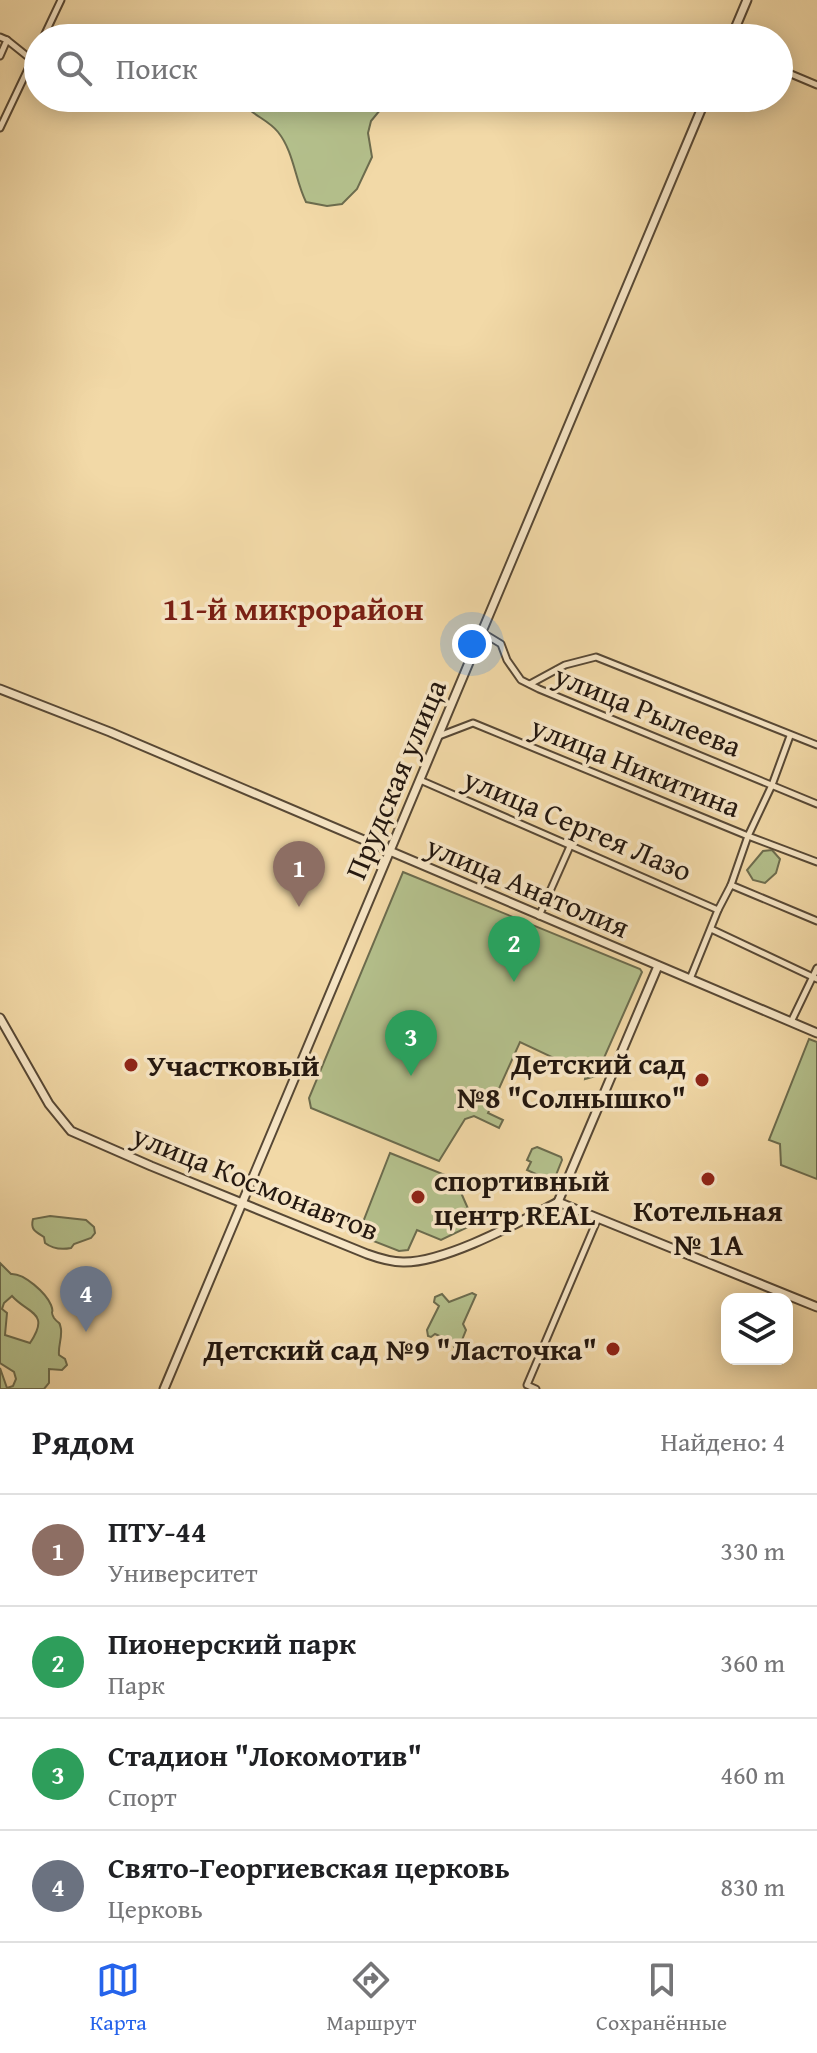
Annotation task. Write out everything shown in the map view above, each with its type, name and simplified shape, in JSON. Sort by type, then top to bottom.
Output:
[{"type":"street","points":[[50,24],[61,0]]},
{"type":"street","points":[[737,24],[747,0]]},
{"type":"street","points":[[0,37],[24,54]]},
{"type":"street","points":[[0,56],[7,40]]},
{"type":"street","points":[[793,75],[817,85]]},
{"type":"street","points":[[0,128],[24,77]]},
{"type":"street","name":"Прудская улица","points":[[164,1389],[700,112]]},
{"type":"street","name":"улица Рылеева","points":[[483,633],[501,644],[507,660],[521,680],[817,804]]},
{"type":"street","points":[[530,684],[565,665],[596,657],[817,745]]},
{"type":"street","name":"улица Анатолия","points":[[0,689],[110,732],[817,1033]]},
{"type":"street","name":"улица Никитина","points":[[439,736],[473,723],[817,862]]},
{"type":"street","points":[[690,980],[790,736]]},
{"type":"street","name":"улица Сергея Лазо","points":[[420,780],[718,910]]},
{"type":"street","points":[[539,916],[571,844]]},
{"type":"street","points":[[731,885],[817,921]]},
{"type":"street","points":[[711,929],[815,978]]},
{"type":"street","points":[[658,966],[558,1202],[817,1307]]},
{"type":"street","points":[[791,1022],[815,978],[817,968]]},
{"type":"street","name":"улица Космонавтов","points":[[0,1018],[49,1104],[66,1127],[367,1254],[403,1262],[431,1257],[484,1238],[558,1202]]},
{"type":"street","points":[[536,1389],[527,1385],[598,1218]]},
{"type":"green space","points":[[253,112],[378,112],[371,121],[368,133],[372,157],[357,189],[342,204],[327,206],[306,202],[291,157],[273,127]]},
{"type":"green space","points":[[772,850],[780,859],[776,873],[765,883],[753,880],[747,870],[763,851]]},
{"type":"green space","points":[[403,872],[642,972],[596,1076],[585,1079],[586,1073],[520,1042],[488,1113],[503,1120],[499,1128],[474,1116],[465,1119],[439,1161],[311,1108],[309,1098]]},
{"type":"green space","points":[[809,1039],[817,1042],[817,1179],[781,1165],[780,1144],[769,1140]]},
{"type":"green space","points":[[537,1147],[561,1157],[554,1180],[527,1170],[531,1162],[527,1160],[532,1149]]},
{"type":"green space","name":"спортивный центр REAL","points":[[390,1153],[455,1179],[473,1220],[468,1227],[441,1240],[417,1230],[408,1250],[399,1251],[358,1235]]},
{"type":"green space","points":[[50,1216],[86,1220],[94,1227],[95,1233],[71,1248],[51,1247],[32,1226],[33,1219]]},
{"type":"green space","points":[[0,1263],[11,1274],[34,1285],[48,1300],[61,1329],[59,1355],[67,1365],[62,1370],[49,1369],[49,1383],[44,1389],[0,1389],[0,1368],[7,1388],[13,1386],[16,1379],[14,1372],[0,1363]],"holes":[[[12,1296],[38,1319],[36,1333],[30,1343],[5,1335],[7,1313],[2,1309],[4,1303]]]},
{"type":"green space","points":[[472,1293],[476,1295],[463,1324],[466,1330],[460,1345],[454,1347],[453,1342],[435,1334],[428,1336],[427,1330],[439,1306],[434,1302],[435,1297],[442,1294],[449,1302]]},
{"type":"place","name":"ПТУ-44","points":[[299,907]]},
{"type":"place","name":"Пионерский парк","points":[[514,982]]},
{"type":"place","name":"Участковый","points":[[131,1065]]},
{"type":"place","name":"Стадион \"Локомотив\"","points":[[411,1076]]},
{"type":"place","name":"Детский сад №8 \"Солнышко\"","points":[[702,1080]]},
{"type":"place","name":"Котельная № 1А","points":[[708,1179]]},
{"type":"place","name":"спортивный центр REAL","points":[[418,1197]]},
{"type":"place","name":"Свято-Георгиевская церковь","points":[[86,1332]]},
{"type":"place","name":"Детский сад №9 \"Ласточка\"","points":[[613,1349]]},
{"type":"district","name":"11-й микрорайон","points":[[293,608]]}]
